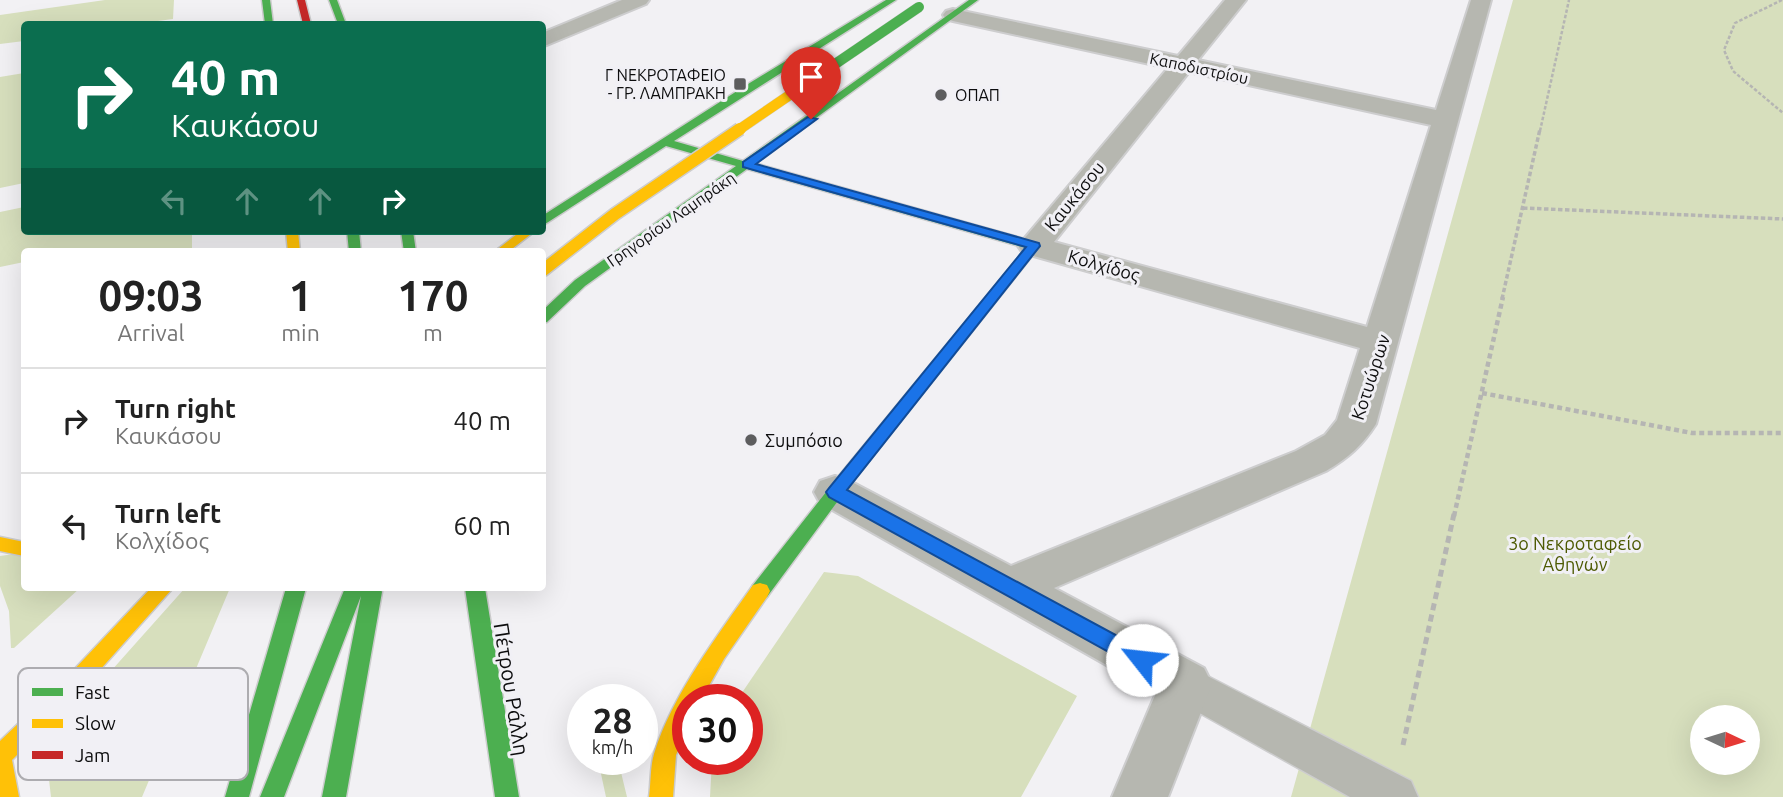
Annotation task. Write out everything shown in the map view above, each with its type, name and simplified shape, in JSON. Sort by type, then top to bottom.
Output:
[{"type":"main road","points":[[266,0],[269,21]]},
{"type":"main road","points":[[333,0],[341,21]]},
{"type":"main road","name":"Γρηγορίου Λαμπράκη","points":[[546,315],[580,283],[974,0]]},
{"type":"main road","points":[[546,219],[886,1]]},
{"type":"main road","points":[[301,2],[306,21]]},
{"type":"main road","points":[[546,268],[615,214],[924,4]]},
{"type":"main road","name":"Κολχίδος","points":[[666,142],[1034,246]]},
{"type":"main road","points":[[506,248],[523,235]]},
{"type":"main road","name":"Καυκάσου","points":[[698,684],[738,618],[835,492],[1034,246]]},
{"type":"main road","points":[[0,544],[21,548]]},
{"type":"main road","points":[[89,668],[160,591]]},
{"type":"main road","points":[[248,758],[295,591]]},
{"type":"main road","points":[[272,797],[354,591]]},
{"type":"main road","points":[[334,797],[371,591]]},
{"type":"main road","name":"Πέτρου Ράλλη","points":[[475,591],[507,797]]},
{"type":"main road","points":[[6,797],[0,756],[18,738]]},
{"type":"main road","name":"Καυκάσου","points":[[661,797],[665,755],[672,739]]},
{"type":"main road","points":[[237,797],[242,780]]},
{"type":"street","points":[[546,39],[639,0]]},
{"type":"street","name":"Καυκάσου","points":[[1034,246],[1236,0]]},
{"type":"street","name":"Κοτυώρων","points":[[1009,587],[1311,461],[1339,445],[1356,424],[1481,0]]},
{"type":"street","name":"Καποδιστρίου","points":[[953,15],[1445,120]]},
{"type":"street","name":"Κολχίδος","points":[[1034,246],[1381,342]]},
{"type":"street","points":[[835,492],[1186,684],[1140,797]]},
{"type":"lane","points":[[1186,684],[1393,796]]},
{"type":"path","points":[[1393,796],[1569,0]]},
{"type":"path","points":[[1782,0],[1735,23],[1724,50],[1733,71],[1783,113]]},
{"type":"path","points":[[1523,208],[1783,219]]},
{"type":"path","points":[[1482,393],[1692,433],[1783,432]]},
{"type":"green space","points":[[105,0],[174,0],[173,19],[21,21],[21,41],[0,44],[0,15]]},
{"type":"green space","name":"3ο Νεκροταφείο Αθηνών","points":[[1513,0],[1783,0],[1783,797],[1291,797]]},
{"type":"green space","points":[[21,74],[21,184],[0,188],[0,77]]},
{"type":"green space","points":[[21,208],[21,235],[192,235],[192,248],[21,248],[21,263],[0,267],[0,212]]},
{"type":"green space","points":[[21,554],[21,591],[77,591],[14,648],[11,648],[9,611],[0,586],[0,556]]},
{"type":"green space","points":[[824,572],[858,576],[1077,696],[1021,797],[710,797],[711,775],[763,775],[763,684],[748,684]]},
{"type":"green space","points":[[182,591],[229,591],[196,668],[114,668]]},
{"type":"green space","points":[[601,775],[622,775],[627,797],[606,797]]},
{"type":"green space","points":[[49,780],[149,780],[142,797],[51,797]]},
{"type":"traffic: fast","points":[[266,0],[269,21]]},
{"type":"traffic: fast","points":[[333,0],[341,21]]},
{"type":"traffic: fast","points":[[546,219],[751,86],[892,0]]},
{"type":"traffic: fast","points":[[546,315],[580,283],[974,0]]},
{"type":"traffic: fast","points":[[819,75],[919,7]]},
{"type":"traffic: fast","points":[[665,142],[1034,246],[840,486],[760,591]]},
{"type":"traffic: fast","points":[[353,235],[355,248]]},
{"type":"traffic: fast","points":[[408,235],[409,248]]},
{"type":"traffic: fast","points":[[248,758],[295,591]]},
{"type":"traffic: fast","points":[[272,797],[354,591]]},
{"type":"traffic: fast","points":[[475,591],[507,797]]},
{"type":"traffic: fast","points":[[334,797],[372,592]]},
{"type":"traffic: fast","points":[[237,797],[242,780]]},
{"type":"traffic: slow","points":[[546,268],[615,214],[819,75]]},
{"type":"traffic: slow","points":[[292,235],[294,248]]},
{"type":"traffic: slow","points":[[506,248],[523,235]]},
{"type":"traffic: slow","points":[[0,544],[21,548]]},
{"type":"traffic: slow","points":[[89,668],[160,591]]},
{"type":"traffic: slow","points":[[699,684],[760,591]]},
{"type":"traffic: slow","points":[[0,756],[18,738]]},
{"type":"traffic: slow","points":[[661,797],[665,755],[672,739]]},
{"type":"traffic: slow","points":[[0,757],[7,797]]},
{"type":"traffic: jam","points":[[301,0],[306,21]]},
{"type":"place","name":"Γ ΝΕΚΡΟΤΑΦΕΙΟ - ΓΡ. ΛΑΜΠΡΑΚΗ","points":[[740,84]]},
{"type":"place","name":"ΟΠΑΠ","points":[[941,95]]},
{"type":"place","name":"Συμπόσιο","points":[[751,440]]},
{"type":"route","points":[[811,119],[747,165],[1034,246],[835,492],[1142,660]]}]
